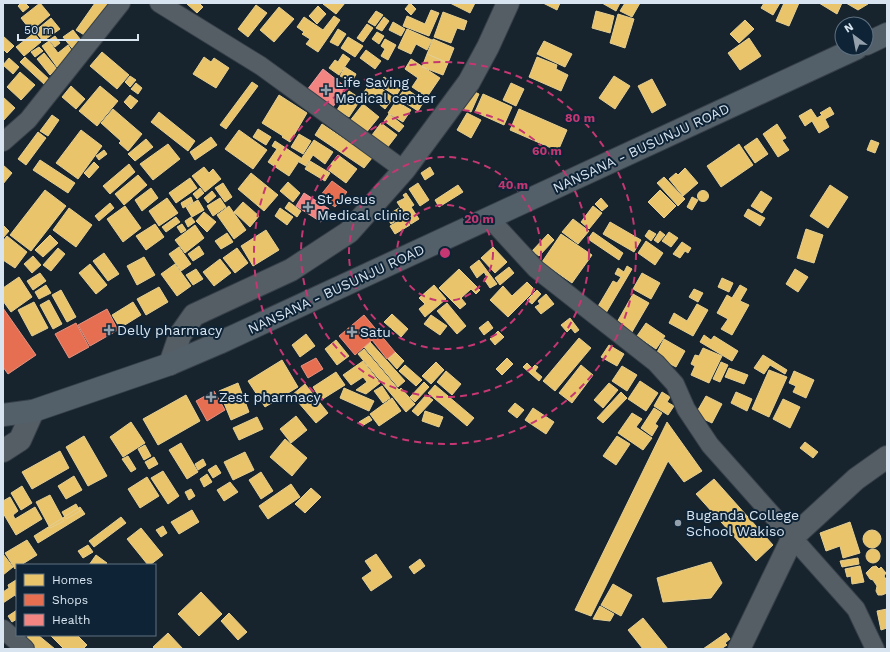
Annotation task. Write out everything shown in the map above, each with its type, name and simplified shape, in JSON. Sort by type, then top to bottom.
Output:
[{"type":"main road","points":[[874,40],[887,34]]},
{"type":"main road","name":"NANSANA - BUSUNJU ROAD","points":[[3,415],[33,411],[170,364],[219,343],[840,56]]},
{"type":"street","points":[[3,142],[28,120],[121,3]]},
{"type":"street","points":[[159,3],[261,66],[404,170]]},
{"type":"street","points":[[170,364],[180,334],[194,315],[291,270],[349,232],[404,170],[469,82],[488,47],[508,3]]},
{"type":"street","points":[[490,219],[536,269],[656,363],[675,384],[686,409],[710,445],[856,609],[875,649]]},
{"type":"street","points":[[3,451],[20,440],[33,411]]},
{"type":"street","points":[[739,649],[793,537],[856,479],[887,457]]},
{"type":"street","points":[[3,629],[25,649]]},
{"type":"building: Homes","points":[[21,3],[25,3],[29,7],[23,12],[18,6]]},
{"type":"building: Homes","points":[[40,3],[50,15],[31,31],[21,18]]},
{"type":"building: Homes","points":[[95,3],[113,3],[112,10],[106,6],[104,8],[105,9],[86,36],[76,30]]},
{"type":"building: Homes","points":[[201,3],[200,4],[203,7],[197,13],[187,4]]},
{"type":"building: Homes","points":[[323,3],[345,3],[336,14]]},
{"type":"building: Homes","points":[[410,3],[416,9],[411,15],[405,9]]},
{"type":"building: Homes","points":[[450,3],[475,3],[470,13]]},
{"type":"building: Homes","points":[[543,3],[560,3],[557,10]]},
{"type":"building: Homes","points":[[602,3],[620,3],[616,11]]},
{"type":"building: Homes","points":[[625,3],[640,3],[632,17],[620,11]]},
{"type":"building: Homes","points":[[764,3],[780,3],[773,15],[761,8]]},
{"type":"building: Homes","points":[[784,3],[799,3],[789,26],[776,21]]},
{"type":"building: Homes","points":[[819,3],[842,3],[837,14]]},
{"type":"building: Homes","points":[[846,3],[867,3],[868,4],[858,10]]},
{"type":"building: Homes","points":[[256,5],[267,13],[248,37],[238,29]]},
{"type":"building: Homes","points":[[318,6],[326,14],[317,24],[309,16]]},
{"type":"building: Homes","points":[[279,7],[294,19],[274,42],[260,30]]},
{"type":"building: Homes","points":[[431,10],[439,13],[429,36],[403,26],[407,16],[425,24]]},
{"type":"building: Homes","points":[[376,11],[383,15],[375,26],[368,22]]},
{"type":"building: Homes","points":[[596,11],[614,16],[610,33],[592,28]]},
{"type":"building: Homes","points":[[443,12],[467,21],[464,30],[457,28],[451,43],[434,37]]},
{"type":"building: Homes","points":[[618,14],[634,19],[625,48],[610,43]]},
{"type":"building: Homes","points":[[334,16],[340,20],[318,52],[306,44],[310,39],[302,34],[304,32],[297,27],[304,17],[323,30]]},
{"type":"building: Homes","points":[[384,17],[389,21],[382,31],[376,28]]},
{"type":"building: Homes","points":[[51,18],[60,29],[43,41],[35,31]]},
{"type":"building: Homes","points":[[745,20],[754,29],[739,43],[730,34]]},
{"type":"building: Homes","points":[[393,22],[405,29],[401,36],[389,30]]},
{"type":"building: Homes","points":[[367,24],[373,28],[363,42],[357,38]]},
{"type":"building: Homes","points":[[338,29],[346,34],[338,46],[330,42]]},
{"type":"building: Homes","points":[[407,29],[432,40],[427,50],[416,44],[411,54],[398,48]]},
{"type":"building: Homes","points":[[73,30],[84,44],[75,52],[63,37]]},
{"type":"building: Homes","points":[[377,32],[384,36],[379,44],[372,39]]},
{"type":"building: Homes","points":[[34,33],[41,42],[24,56],[16,47]]},
{"type":"building: Homes","points":[[3,36],[14,46],[7,53],[3,49]]},
{"type":"building: Homes","points":[[55,36],[60,43],[55,47],[49,40]]},
{"type":"building: Homes","points":[[348,37],[363,46],[355,57],[341,48]]},
{"type":"building: Homes","points":[[749,38],[761,56],[740,70],[728,53]]},
{"type":"building: Homes","points":[[385,39],[396,45],[388,60],[381,56],[385,49],[381,46]]},
{"type":"building: Homes","points":[[433,39],[454,48],[448,63],[427,54]]},
{"type":"building: Homes","points":[[49,41],[58,53],[68,45],[74,55],[57,67],[42,46]]},
{"type":"building: Homes","points":[[544,41],[572,54],[565,67],[537,54]]},
{"type":"building: Homes","points":[[39,47],[43,51],[35,57],[31,52]]},
{"type":"building: Homes","points":[[366,50],[381,61],[375,69],[360,58]]},
{"type":"building: Homes","points":[[102,52],[129,75],[117,89],[90,66]]},
{"type":"building: Homes","points":[[44,53],[57,69],[50,75],[37,59]]},
{"type":"building: Homes","points":[[343,54],[350,59],[339,75],[329,68],[335,60],[338,62]]},
{"type":"building: Homes","points":[[427,54],[448,63],[443,75],[422,67]]},
{"type":"building: Homes","points":[[25,57],[50,80],[45,85],[20,62]]},
{"type":"building: Homes","points":[[204,57],[211,62],[214,58],[229,68],[216,88],[193,74]]},
{"type":"building: Homes","points":[[537,57],[557,65],[556,69],[568,75],[561,91],[529,77]]},
{"type":"building: Homes","points":[[9,58],[19,67],[13,74],[3,65]]},
{"type":"building: Homes","points":[[411,59],[440,78],[427,97],[412,87],[418,78],[405,69]]},
{"type":"building: Homes","points":[[345,67],[356,74],[352,82],[340,76]]},
{"type":"building: Homes","points":[[20,72],[35,85],[21,100],[7,87]]},
{"type":"building: Homes","points":[[130,76],[136,80],[130,87],[125,82]]},
{"type":"building: Homes","points":[[614,76],[630,86],[615,109],[599,98]]},
{"type":"building: Homes","points":[[384,77],[401,88],[396,96],[379,85]]},
{"type":"building: Homes","points":[[652,79],[666,105],[652,113],[638,86]]},
{"type":"building: Homes","points":[[372,81],[393,98],[385,109],[364,92]]},
{"type":"building: Homes","points":[[252,82],[258,86],[226,129],[220,125]]},
{"type":"building: Homes","points":[[136,83],[142,88],[138,94],[131,89]]},
{"type":"building: Homes","points":[[511,83],[524,89],[516,106],[503,100]]},
{"type":"building: Homes","points":[[71,86],[85,99],[76,109],[62,97]]},
{"type":"building: Homes","points":[[100,86],[118,101],[97,126],[79,111]]},
{"type":"building: Homes","points":[[405,88],[424,101],[418,111],[398,98]]},
{"type":"building: Homes","points":[[470,90],[479,94],[471,112],[462,108]]},
{"type":"building: Homes","points":[[349,91],[361,99],[349,117],[337,110]]},
{"type":"building: Homes","points":[[483,94],[512,107],[504,125],[475,112]]},
{"type":"building: Homes","points":[[130,95],[138,101],[131,109],[124,102]]},
{"type":"building: Homes","points":[[279,95],[307,113],[290,142],[262,123]]},
{"type":"building: Homes","points":[[3,97],[15,108],[3,121]]},
{"type":"building: Homes","points":[[396,101],[411,110],[403,122],[388,113]]},
{"type":"building: Homes","points":[[363,104],[379,117],[365,134],[349,122]]},
{"type":"building: Homes","points":[[830,107],[834,114],[825,119],[829,127],[819,133],[812,121],[805,126],[799,116],[811,109],[817,118],[822,115],[820,113]]},
{"type":"building: Homes","points":[[113,109],[142,134],[128,151],[119,143],[121,141],[101,123]]},
{"type":"building: Homes","points":[[519,109],[567,130],[558,151],[510,130]]},
{"type":"building: Homes","points":[[159,112],[195,141],[188,151],[151,122]]},
{"type":"building: Homes","points":[[467,113],[481,120],[471,138],[457,130]]},
{"type":"building: Homes","points":[[389,114],[404,126],[399,132],[384,121]]},
{"type":"building: Homes","points":[[52,115],[59,120],[48,136],[40,131]]},
{"type":"building: Homes","points":[[381,123],[397,135],[387,148],[372,135]]},
{"type":"building: Homes","points":[[322,124],[372,158],[364,168],[315,135]]},
{"type":"building: Homes","points":[[777,124],[786,138],[782,140],[789,150],[778,157],[763,134]]},
{"type":"building: Homes","points":[[258,129],[271,137],[266,145],[253,137]]},
{"type":"building: Homes","points":[[81,130],[102,146],[78,179],[56,163]]},
{"type":"building: Homes","points":[[239,130],[267,150],[253,169],[225,149]]},
{"type":"building: Homes","points":[[38,132],[46,138],[26,165],[18,159]]},
{"type":"building: Homes","points":[[299,134],[311,141],[303,154],[291,147]]},
{"type":"building: Homes","points":[[211,137],[217,145],[195,160],[190,152]]},
{"type":"building: Homes","points":[[757,138],[768,154],[755,163],[744,147]]},
{"type":"building: Homes","points":[[146,139],[153,147],[135,161],[128,154]]},
{"type":"building: Homes","points":[[314,140],[333,152],[325,164],[313,155],[306,166],[299,162]]},
{"type":"building: Homes","points":[[871,140],[879,143],[875,153],[867,150]]},
{"type":"building: Homes","points":[[275,141],[301,158],[289,176],[268,162],[277,149],[272,146]]},
{"type":"building: Homes","points":[[168,144],[180,159],[153,180],[140,164]]},
{"type":"building: Homes","points":[[739,144],[753,165],[721,187],[707,166]]},
{"type":"building: Homes","points":[[104,150],[107,154],[99,160],[96,156]]},
{"type":"building: Homes","points":[[338,155],[357,169],[346,183],[327,169]]},
{"type":"building: Homes","points":[[40,160],[75,183],[68,193],[33,170]]},
{"type":"building: Homes","points":[[310,161],[330,173],[325,181],[305,169]]},
{"type":"building: Homes","points":[[94,162],[99,167],[89,178],[84,173]]},
{"type":"building: Homes","points":[[129,164],[135,172],[110,194],[103,186]]},
{"type":"building: Homes","points":[[3,165],[12,173],[3,184]]},
{"type":"building: Homes","points":[[204,167],[209,173],[213,169],[221,179],[205,192],[192,176]]},
{"type":"building: Homes","points":[[430,167],[434,174],[425,180],[421,173]]},
{"type":"building: Homes","points":[[685,168],[698,183],[683,196],[669,179],[676,173],[678,175]]},
{"type":"building: Homes","points":[[251,173],[278,195],[264,211],[238,189]]},
{"type":"building: Homes","points":[[138,175],[147,185],[124,205],[115,194]]},
{"type":"building: Homes","points":[[664,177],[685,199],[678,206],[657,183]]},
{"type":"building: Homes","points":[[190,178],[197,188],[176,203],[169,193]]},
{"type":"building: Homes","points":[[288,182],[300,193],[293,202],[280,191]]},
{"type":"building: Homes","points":[[223,183],[232,197],[225,202],[215,188]]},
{"type":"building: Homes","points":[[418,183],[429,200],[420,206],[409,189]]},
{"type":"building: Homes","points":[[458,185],[463,192],[439,207],[435,200]]},
{"type":"building: Homes","points":[[830,185],[848,197],[828,228],[810,216]]},
{"type":"building: Homes","points":[[151,188],[158,198],[142,211],[135,200]]},
{"type":"building: Homes","points":[[200,188],[204,193],[197,199],[193,194]]},
{"type":"building: Homes","points":[[45,190],[66,206],[31,251],[10,235]]},
{"type":"building: Homes","points":[[660,190],[676,206],[664,218],[648,202]]},
{"type":"building: Homes","points":[[212,191],[216,196],[208,203],[204,198]]},
{"type":"building: Homes","points":[[701,191],[705,191],[707,192],[707,200],[701,201],[698,198],[698,194]]},
{"type":"building: Homes","points":[[761,191],[772,198],[762,213],[751,206]]},
{"type":"building: Homes","points":[[406,193],[414,205],[411,207],[419,219],[411,224],[397,202],[405,198],[403,195]]},
{"type":"building: Homes","points":[[191,197],[193,202],[183,208],[181,203]]},
{"type":"building: Homes","points":[[692,197],[698,200],[692,210],[687,207]]},
{"type":"building: Homes","points":[[167,198],[178,213],[159,226],[149,211]]},
{"type":"building: Homes","points":[[220,198],[226,207],[213,216],[207,206]]},
{"type":"building: Homes","points":[[601,198],[608,206],[602,211],[595,204]]},
{"type":"building: Homes","points":[[198,200],[204,210],[192,217],[186,207]]},
{"type":"building: Homes","points":[[243,202],[259,216],[250,227],[234,212]]},
{"type":"building: Homes","points":[[289,202],[301,211],[297,217],[285,208]]},
{"type":"building: Homes","points":[[110,203],[114,208],[99,221],[95,216]]},
{"type":"building: Homes","points":[[125,206],[141,228],[123,242],[107,219]]},
{"type":"building: Homes","points":[[229,206],[246,230],[234,239],[217,215]]},
{"type":"building: Homes","points":[[593,206],[602,213],[589,229],[581,222]]},
{"type":"building: Homes","points":[[69,208],[92,225],[76,247],[53,230]]},
{"type":"building: Homes","points":[[280,208],[293,217],[287,225],[275,216]]},
{"type":"building: Homes","points":[[399,208],[404,216],[391,224],[386,216]]},
{"type":"building: Homes","points":[[748,209],[765,218],[760,226],[744,216]]},
{"type":"building: Homes","points":[[204,212],[216,222],[207,232],[196,221]]},
{"type":"building: Homes","points":[[176,217],[180,222],[166,232],[162,227]]},
{"type":"building: Homes","points":[[191,217],[195,222],[188,227],[185,221]]},
{"type":"building: Homes","points":[[405,217],[410,225],[395,234],[390,226]]},
{"type":"building: Homes","points":[[573,219],[589,231],[578,244],[562,232]]},
{"type":"building: Homes","points":[[610,222],[641,240],[634,252],[603,234]]},
{"type":"building: Homes","points":[[155,224],[164,237],[146,250],[136,236]]},
{"type":"building: Homes","points":[[182,224],[186,230],[181,233],[177,227]]},
{"type":"building: Homes","points":[[3,225],[9,231],[3,238]]},
{"type":"building: Homes","points":[[195,225],[204,238],[185,253],[175,240]]},
{"type":"building: Homes","points":[[806,229],[823,235],[814,263],[797,258]]},
{"type":"building: Homes","points":[[266,230],[279,250],[253,266],[241,246]]},
{"type":"building: Homes","points":[[649,230],[656,234],[651,241],[645,236]]},
{"type":"building: Homes","points":[[660,231],[665,235],[658,243],[654,240]]},
{"type":"building: Homes","points":[[593,232],[623,253],[619,260],[588,239]]},
{"type":"building: Homes","points":[[669,232],[678,238],[671,247],[662,241]]},
{"type":"building: Homes","points":[[227,233],[233,242],[221,249],[215,241]]},
{"type":"building: Homes","points":[[548,234],[554,240],[539,256],[532,251]]},
{"type":"building: Homes","points":[[561,234],[592,255],[572,283],[542,262]]},
{"type":"building: Homes","points":[[50,235],[58,243],[43,257],[35,250]]},
{"type":"building: Homes","points":[[7,236],[27,252],[15,268],[3,260],[3,241]]},
{"type":"building: Homes","points":[[646,241],[663,253],[655,265],[638,253]]},
{"type":"building: Homes","points":[[682,242],[691,248],[688,253],[685,251],[680,258],[673,254]]},
{"type":"building: Homes","points":[[199,246],[204,254],[193,261],[188,254]]},
{"type":"building: Homes","points":[[179,247],[191,264],[181,271],[169,254]]},
{"type":"building: Homes","points":[[493,247],[507,262],[495,273],[481,258]]},
{"type":"building: Homes","points":[[58,248],[65,254],[51,271],[43,265]]},
{"type":"building: Homes","points":[[237,248],[248,263],[235,273],[223,258]]},
{"type":"building: Homes","points":[[104,253],[119,274],[108,281],[93,261]]},
{"type":"building: Homes","points":[[33,256],[41,265],[32,273],[24,264]]},
{"type":"building: Homes","points":[[144,257],[155,275],[137,285],[127,266]]},
{"type":"building: Homes","points":[[220,259],[231,273],[214,286],[203,272]]},
{"type":"building: Homes","points":[[479,260],[497,284],[490,288],[484,279],[487,277],[484,272],[477,278],[470,267]]},
{"type":"building: Homes","points":[[90,264],[107,285],[96,294],[79,273]]},
{"type":"building: Homes","points":[[175,264],[191,286],[177,296],[161,274]]},
{"type":"building: Homes","points":[[627,266],[632,269],[606,313],[597,308],[613,281],[617,283],[621,277],[615,274],[618,268],[624,272]]},
{"type":"building: Homes","points":[[509,267],[514,273],[500,285],[495,278]]},
{"type":"building: Homes","points":[[196,269],[203,279],[193,285],[186,275]]},
{"type":"building: Homes","points":[[459,269],[480,290],[476,294],[471,289],[461,298],[466,304],[460,309],[439,288]]},
{"type":"building: Homes","points":[[795,269],[808,277],[798,292],[786,284]]},
{"type":"building: Homes","points":[[40,273],[46,281],[33,290],[27,281]]},
{"type":"building: Homes","points":[[642,273],[660,283],[651,299],[633,289]]},
{"type":"building: Homes","points":[[19,277],[32,297],[11,312],[3,301],[3,288]]},
{"type":"building: Homes","points":[[722,278],[733,283],[729,292],[718,287]]},
{"type":"building: Homes","points":[[527,282],[535,290],[508,317],[490,300],[503,286],[512,296]]},
{"type":"building: Homes","points":[[46,285],[51,293],[39,299],[35,292]]},
{"type":"building: Homes","points":[[434,285],[446,299],[425,317],[419,309],[425,304],[419,298]]},
{"type":"building: Homes","points":[[740,285],[747,289],[740,301],[749,305],[732,335],[721,329],[728,319],[717,313],[727,295],[732,298]]},
{"type":"building: Homes","points":[[159,287],[168,302],[146,315],[137,299]]},
{"type":"building: Homes","points":[[694,289],[703,293],[698,302],[689,297]]},
{"type":"building: Homes","points":[[61,290],[76,317],[67,322],[52,295]]},
{"type":"building: Homes","points":[[537,290],[541,294],[532,304],[527,300]]},
{"type":"building: Homes","points":[[546,294],[554,304],[541,314],[535,307],[540,304],[538,301]]},
{"type":"building: Homes","points":[[633,294],[649,303],[632,332],[616,324]]},
{"type":"building: Homes","points":[[49,300],[62,324],[53,329],[40,305]]},
{"type":"building: Homes","points":[[34,302],[48,328],[32,336],[18,310]]},
{"type":"building: Homes","points":[[133,302],[141,315],[120,328],[112,315]]},
{"type":"building: Homes","points":[[447,303],[466,326],[457,334],[437,311]]},
{"type":"building: Homes","points":[[697,304],[708,310],[693,336],[669,323],[674,313],[687,321]]},
{"type":"building: Homes","points":[[392,314],[408,329],[401,337],[384,322]]},
{"type":"building: Homes","points":[[431,315],[447,326],[440,335],[424,324]]},
{"type":"building: Homes","points":[[570,318],[579,330],[575,333],[571,328],[567,332],[561,325]]},
{"type":"building: Homes","points":[[488,321],[493,328],[484,335],[479,328]]},
{"type":"building: Homes","points":[[646,323],[665,336],[656,349],[637,336]]},
{"type":"building: Homes","points":[[498,331],[504,337],[495,345],[490,339]]},
{"type":"building: Homes","points":[[306,334],[315,346],[300,357],[292,345]]},
{"type":"building: Homes","points":[[704,335],[711,340],[714,336],[738,351],[732,361],[700,342]]},
{"type":"building: Homes","points":[[579,338],[591,348],[555,391],[543,381]]},
{"type":"building: Homes","points":[[664,339],[685,351],[676,367],[655,356]]},
{"type":"building: Homes","points":[[336,340],[349,356],[337,365],[325,349]]},
{"type":"building: Homes","points":[[370,342],[405,381],[398,387],[364,347]]},
{"type":"building: Homes","points":[[609,345],[624,354],[617,366],[601,357]]},
{"type":"building: Homes","points":[[703,348],[722,356],[709,383],[691,375],[695,366],[691,364],[695,355],[699,356]]},
{"type":"building: Homes","points":[[364,349],[399,390],[401,388],[415,404],[406,412],[358,354]]},
{"type":"building: Homes","points":[[395,352],[404,361],[397,369],[388,359]]},
{"type":"building: Homes","points":[[763,355],[787,370],[785,374],[770,365],[764,374],[754,368]]},
{"type":"building: Homes","points":[[507,358],[513,364],[502,375],[496,369]]},
{"type":"building: Homes","points":[[282,360],[298,387],[265,407],[248,381]]},
{"type":"building: Homes","points":[[363,361],[380,383],[366,394],[356,390],[367,382],[363,377],[351,385],[343,375]]},
{"type":"building: Homes","points":[[436,362],[444,370],[431,384],[422,376]]},
{"type":"building: Homes","points":[[721,362],[728,365],[720,382],[713,379]]},
{"type":"building: Homes","points":[[527,363],[532,368],[535,365],[538,367],[535,371],[542,377],[539,381],[523,367]]},
{"type":"building: Homes","points":[[405,365],[422,380],[416,386],[399,371]]},
{"type":"building: Homes","points":[[581,365],[593,375],[572,403],[559,393]]},
{"type":"building: Homes","points":[[622,366],[637,375],[627,391],[612,381]]},
{"type":"building: Homes","points":[[729,368],[748,375],[744,384],[725,377]]},
{"type":"building: Homes","points":[[769,370],[787,377],[769,417],[752,409]]},
{"type":"building: Homes","points":[[446,371],[461,384],[452,395],[437,382]]},
{"type":"building: Homes","points":[[794,371],[814,380],[806,398],[793,392],[796,386],[789,383]]},
{"type":"building: Homes","points":[[336,372],[345,385],[321,400],[313,387]]},
{"type":"building: Homes","points":[[640,381],[658,393],[646,411],[628,399]]},
{"type":"building: Homes","points":[[424,382],[429,387],[415,402],[410,397]]},
{"type":"building: Homes","points":[[238,383],[249,412],[231,420],[219,391]]},
{"type":"building: Homes","points":[[609,383],[618,390],[603,408],[594,400]]},
{"type":"building: Homes","points":[[305,384],[328,413],[316,423],[292,395]]},
{"type":"building: Homes","points":[[435,385],[474,418],[467,426],[428,393]]},
{"type":"building: Homes","points":[[382,386],[390,398],[383,403],[374,391]]},
{"type":"building: Homes","points":[[344,388],[374,401],[369,411],[340,398]]},
{"type":"building: Homes","points":[[621,392],[627,398],[603,423],[597,418]]},
{"type":"building: Homes","points":[[662,392],[670,397],[667,402],[674,406],[668,415],[654,406]]},
{"type":"building: Homes","points":[[736,392],[752,399],[747,411],[731,403]]},
{"type":"building: Homes","points":[[186,395],[200,421],[158,445],[143,419]]},
{"type":"building: Homes","points":[[426,395],[433,400],[418,416],[412,411]]},
{"type":"building: Homes","points":[[706,396],[722,404],[712,423],[695,415]]},
{"type":"building: Homes","points":[[392,398],[401,411],[379,426],[370,414]]},
{"type":"building: Homes","points":[[783,399],[800,407],[790,428],[773,419]]},
{"type":"building: Homes","points":[[515,403],[524,410],[517,418],[508,411]]},
{"type":"building: Homes","points":[[533,408],[554,422],[546,434],[525,420]]},
{"type":"building: Homes","points":[[654,408],[662,413],[655,424],[658,426],[652,436],[641,428]]},
{"type":"building: Homes","points":[[425,411],[443,417],[439,427],[422,421]]},
{"type":"building: Homes","points":[[632,413],[642,419],[636,427],[652,438],[643,450],[618,433]]},
{"type":"building: Homes","points":[[296,416],[307,430],[291,443],[280,429]]},
{"type":"building: Homes","points":[[369,416],[372,420],[362,426],[359,422]]},
{"type":"building: Homes","points":[[257,417],[263,429],[239,440],[233,428]]},
{"type":"building: Homes","points":[[131,422],[145,443],[123,457],[110,437]]},
{"type":"building: Homes","points":[[667,422],[702,471],[684,482],[668,461],[591,616],[575,610]]},
{"type":"building: Homes","points":[[84,436],[107,476],[88,486],[66,447]]},
{"type":"building: Homes","points":[[617,436],[630,444],[616,465],[603,456]]},
{"type":"building: Homes","points":[[285,439],[307,458],[292,476],[270,457]]},
{"type":"building: Homes","points":[[805,442],[818,452],[813,458],[800,448]]},
{"type":"building: Homes","points":[[181,443],[198,472],[187,479],[169,450]]},
{"type":"building: Homes","points":[[145,445],[151,456],[144,460],[138,449]]},
{"type":"building: Homes","points":[[60,451],[69,468],[32,489],[22,472]]},
{"type":"building: Homes","points":[[245,452],[254,470],[233,480],[224,462]]},
{"type":"building: Homes","points":[[128,456],[136,469],[131,472],[122,459]]},
{"type":"building: Homes","points":[[154,457],[158,464],[149,469],[145,462]]},
{"type":"building: Homes","points":[[203,459],[206,465],[198,470],[195,464]]},
{"type":"building: Homes","points":[[216,465],[221,473],[213,478],[208,470]]},
{"type":"building: Homes","points":[[163,471],[179,496],[168,504],[151,478]]},
{"type":"building: Homes","points":[[261,472],[273,491],[261,499],[249,480]]},
{"type":"building: Homes","points":[[207,474],[212,482],[204,487],[200,479]]},
{"type":"building: Homes","points":[[74,476],[82,490],[66,499],[58,486]]},
{"type":"building: Homes","points":[[147,477],[159,496],[140,508],[128,489]]},
{"type":"building: Homes","points":[[714,479],[773,545],[756,561],[696,494]]},
{"type":"building: Homes","points":[[230,482],[238,492],[224,501],[217,490]]},
{"type":"building: Homes","points":[[291,484],[300,497],[268,519],[259,506]]},
{"type":"building: Homes","points":[[22,486],[32,503],[21,510],[11,493]]},
{"type":"building: Homes","points":[[311,488],[321,497],[305,513],[295,504]]},
{"type":"building: Homes","points":[[191,489],[195,496],[189,500],[185,492]]},
{"type":"building: Homes","points":[[50,495],[64,521],[50,528],[36,502]]},
{"type":"building: Homes","points":[[10,497],[18,511],[13,515],[15,519],[35,507],[42,519],[16,535],[3,513],[3,501]]},
{"type":"building: Homes","points":[[76,504],[80,511],[66,519],[62,512]]},
{"type":"building: Homes","points":[[80,507],[85,514],[38,543],[34,536]]},
{"type":"building: Homes","points":[[192,510],[199,522],[179,534],[171,522]]},
{"type":"building: Homes","points":[[121,517],[126,523],[94,547],[89,541]]},
{"type":"building: Homes","points":[[850,522],[860,553],[843,558],[840,546],[826,551],[820,533]]},
{"type":"building: Homes","points":[[163,526],[167,533],[161,537],[156,530]]},
{"type":"building: Homes","points":[[141,528],[163,555],[151,564],[147,564],[127,539]]},
{"type":"building: Homes","points":[[872,530],[878,533],[881,539],[878,545],[872,548],[866,545],[863,539],[866,533]]},
{"type":"building: Homes","points":[[27,540],[37,555],[23,564],[16,564],[15,569],[5,553]]},
{"type":"building: Homes","points":[[88,545],[93,552],[83,558],[78,551]]},
{"type":"building: Homes","points":[[870,549],[876,549],[880,553],[880,559],[876,563],[870,563],[866,559],[866,553]]},
{"type":"building: Homes","points":[[3,554],[13,567],[3,575]]},
{"type":"building: Homes","points":[[376,554],[392,577],[371,591],[362,578],[372,571],[365,561]]},
{"type":"building: Homes","points":[[96,555],[107,563],[106,564],[90,564]]},
{"type":"building: Homes","points":[[858,558],[859,564],[842,567],[840,561]]},
{"type":"building: Homes","points":[[420,559],[425,566],[414,574],[409,567]]},
{"type":"building: Homes","points":[[711,562],[722,583],[711,598],[663,602],[657,578]]},
{"type":"building: Homes","points":[[860,566],[864,582],[852,584],[851,576],[847,577],[845,569]]},
{"type":"building: Homes","points":[[876,566],[879,569],[881,567],[886,573],[884,576],[887,581],[887,593],[882,595],[878,595],[876,591],[877,586],[866,573],[872,567]]},
{"type":"building: Homes","points":[[16,580],[16,596],[15,595],[3,603],[3,592],[9,588],[8,585]]},
{"type":"building: Homes","points":[[613,584],[632,595],[621,616],[601,605]]},
{"type":"building: Homes","points":[[201,592],[222,614],[199,636],[178,614]]},
{"type":"building: Homes","points":[[600,606],[614,614],[610,621],[593,619]]},
{"type":"building: Homes","points":[[887,609],[887,628],[881,630],[877,611]]},
{"type":"building: Homes","points":[[16,611],[16,620],[12,622],[8,616]]},
{"type":"building: Homes","points":[[229,613],[247,632],[238,640],[221,621]]},
{"type":"building: Homes","points":[[643,618],[668,649],[643,649],[628,630]]},
{"type":"building: Homes","points":[[168,633],[183,649],[155,649],[153,647]]},
{"type":"building: Homes","points":[[726,633],[730,639],[725,643],[727,645],[721,649],[703,649]]},
{"type":"building: Homes","points":[[28,636],[39,636],[55,649],[34,649],[24,641]]},
{"type":"building: Homes","points":[[51,636],[78,636],[87,645],[83,649],[64,649]]},
{"type":"building: Shops","points":[[332,181],[347,192],[335,207],[320,196]]},
{"type":"building: Shops","points":[[3,308],[36,355],[8,374],[3,367]]},
{"type":"building: Shops","points":[[107,309],[118,330],[90,346],[78,325]]},
{"type":"building: Shops","points":[[364,315],[395,352],[387,359],[372,340],[355,355],[339,336]]},
{"type":"building: Shops","points":[[76,323],[89,347],[69,358],[55,334]]},
{"type":"building: Shops","points":[[316,358],[323,369],[308,378],[301,366]]},
{"type":"building: Shops","points":[[214,391],[225,410],[207,421],[196,401]]},
{"type":"building: Health","points":[[323,69],[347,88],[332,108],[307,90]]},
{"type":"building: Health","points":[[304,193],[329,209],[321,222],[296,206]]},
{"type":"place","name":"Life Saving Medical center","points":[[326,90]]},
{"type":"place","name":"St Jesus Medical clinic","points":[[308,207]]},
{"type":"place","name":"Delly pharmacy","points":[[109,330]]},
{"type":"place","name":"Satu","points":[[352,332]]},
{"type":"place","name":"Zest pharmacy","points":[[211,397]]},
{"type":"place","name":"Buganda College School Wakiso","points":[[678,523]]}]
